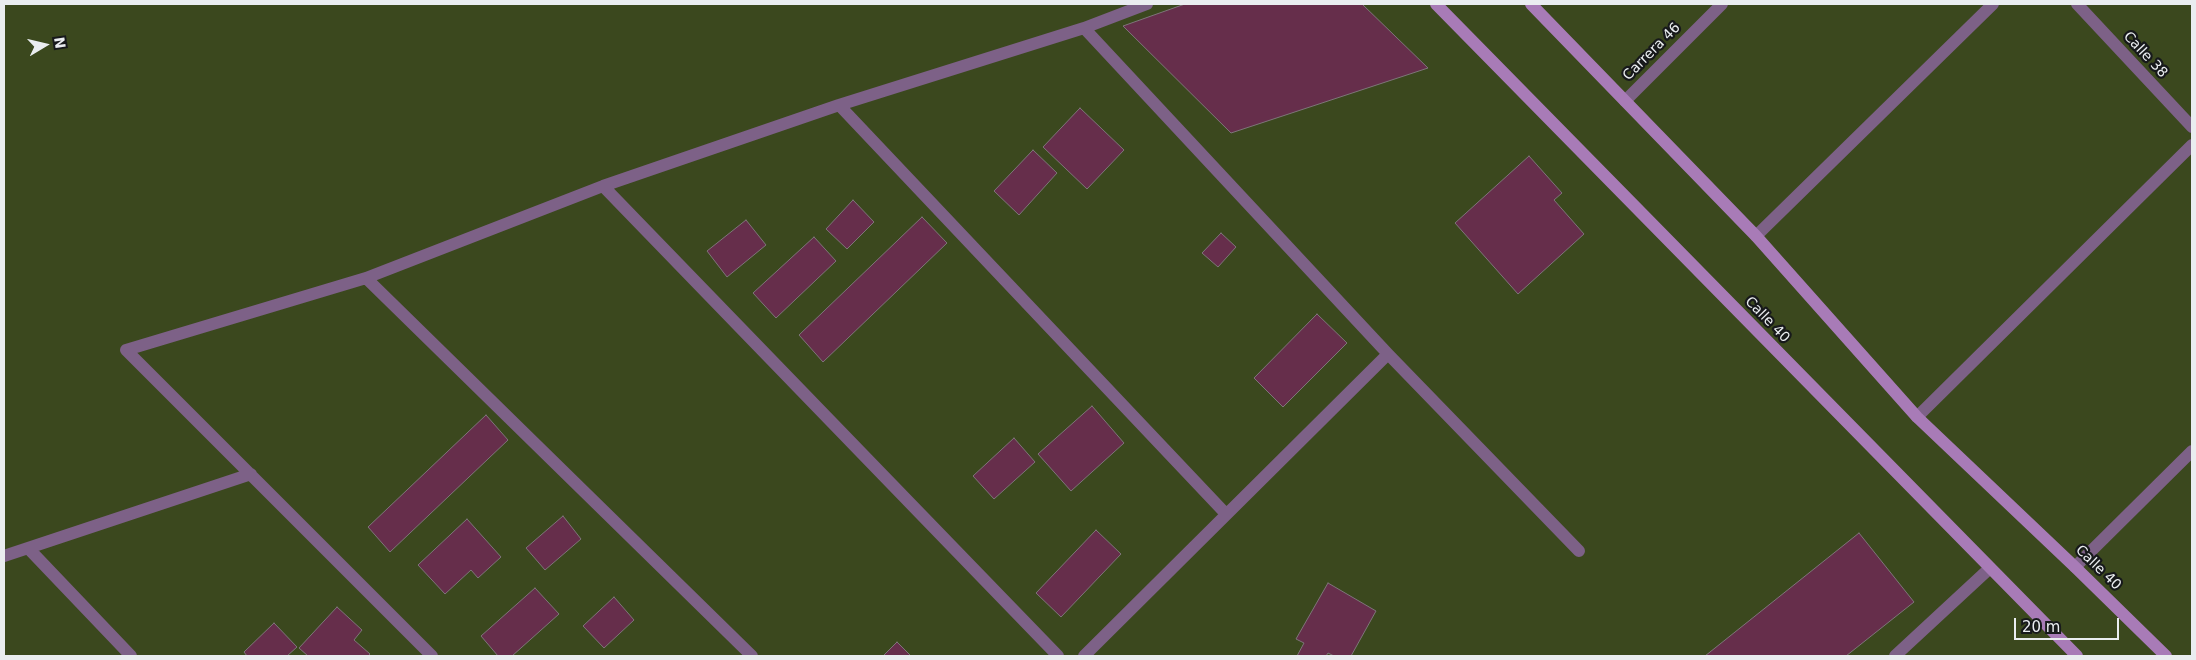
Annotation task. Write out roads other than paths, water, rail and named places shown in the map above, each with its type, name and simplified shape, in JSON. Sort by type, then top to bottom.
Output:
[{"type":"main road","name":"Calle 40","points":[[1436,4],[2078,656]]},
{"type":"main road","name":"Calle 40","points":[[1531,4],[1756,236],[1917,417],[2075,566],[2166,656]]},
{"type":"street","points":[[432,656],[126,350],[366,278],[602,186],[839,105],[1084,28],[1147,4]]},
{"type":"street","name":"Carrera 46","points":[[1625,101],[1722,4]]},
{"type":"street","points":[[1756,236],[1993,4]]},
{"type":"street","name":"Calle 38","points":[[2077,4],[2192,127]]},
{"type":"street","points":[[1084,28],[1388,354],[1579,551]]},
{"type":"street","points":[[839,105],[1226,514]]},
{"type":"street","points":[[1917,417],[2192,145]]},
{"type":"street","points":[[602,186],[1058,656]]},
{"type":"street","points":[[366,278],[752,656]]},
{"type":"street","points":[[1084,656],[1388,354]]},
{"type":"street","points":[[2075,566],[2192,451]]},
{"type":"street","points":[[4,556],[251,474]]},
{"type":"street","points":[[28,548],[131,656]]},
{"type":"street","points":[[1896,656],[1990,568]]}]
